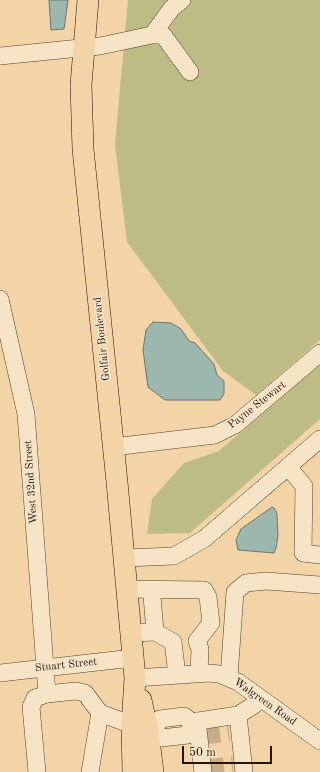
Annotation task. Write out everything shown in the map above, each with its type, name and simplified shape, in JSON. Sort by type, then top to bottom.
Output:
[{"type":"main road","name":"Golfair Boulevard","points":[[88,0],[81,85],[83,148],[124,558],[130,633],[142,726],[153,772]]},
{"type":"main road","name":"Golfair Boulevard","points":[[133,772],[142,726]]},
{"type":"street","points":[[152,35],[172,8],[182,0]]},
{"type":"street","points":[[0,56],[83,48],[152,35],[163,35],[190,72]]},
{"type":"street","name":"West 32nd Street","points":[[0,299],[26,414],[47,694]]},
{"type":"street","name":"Payne Stewart","points":[[113,447],[215,435],[235,425],[320,353]]},
{"type":"street","points":[[124,558],[174,556],[204,539],[320,439]]},
{"type":"street","points":[[288,467],[304,486],[303,553],[320,555]]},
{"type":"street","points":[[229,677],[235,592],[246,583],[260,582],[320,585]]},
{"type":"street","points":[[127,590],[204,590],[208,597],[211,623],[197,641]]},
{"type":"street","points":[[150,590],[152,596],[155,632]]},
{"type":"street","points":[[130,633],[155,632],[173,642],[185,639],[197,641]]},
{"type":"street","points":[[197,641],[200,649],[199,674]]},
{"type":"street","points":[[173,642],[177,675]]},
{"type":"street","name":"Stuart Street","points":[[0,673],[45,668],[134,668]]},
{"type":"street","name":"Walgreen Road","points":[[134,668],[177,675],[219,674],[229,677],[320,741]]},
{"type":"street","points":[[37,772],[31,707],[35,698],[47,694],[76,691],[85,693],[100,713],[142,726],[160,719],[184,716],[198,729],[204,770]]},
{"type":"street","points":[[198,729],[238,715],[254,705],[260,698]]},
{"type":"street","points":[[90,772],[100,713]]},
{"type":"street","points":[[238,715],[234,733],[240,767]]},
{"type":"shaded area","points":[[49,0],[68,0],[64,29],[51,30]]},
{"type":"shaded area","points":[[128,0],[320,0],[320,340],[256,395],[223,371],[127,242],[115,144]]},
{"type":"shaded area","points":[[153,322],[171,323],[181,329],[189,341],[195,343],[214,364],[217,375],[224,381],[224,394],[220,400],[165,400],[148,387],[143,350],[146,330]]},
{"type":"shaded area","points":[[320,364],[320,419],[190,533],[147,534],[152,499],[184,463],[219,451]]},
{"type":"shaded area","points":[[272,507],[275,509],[277,514],[278,536],[274,553],[238,550],[236,540],[241,529]]},
{"type":"tunnel","points":[[203,736],[229,733]]},
{"type":"tunnel","points":[[207,768],[233,765]]}]
